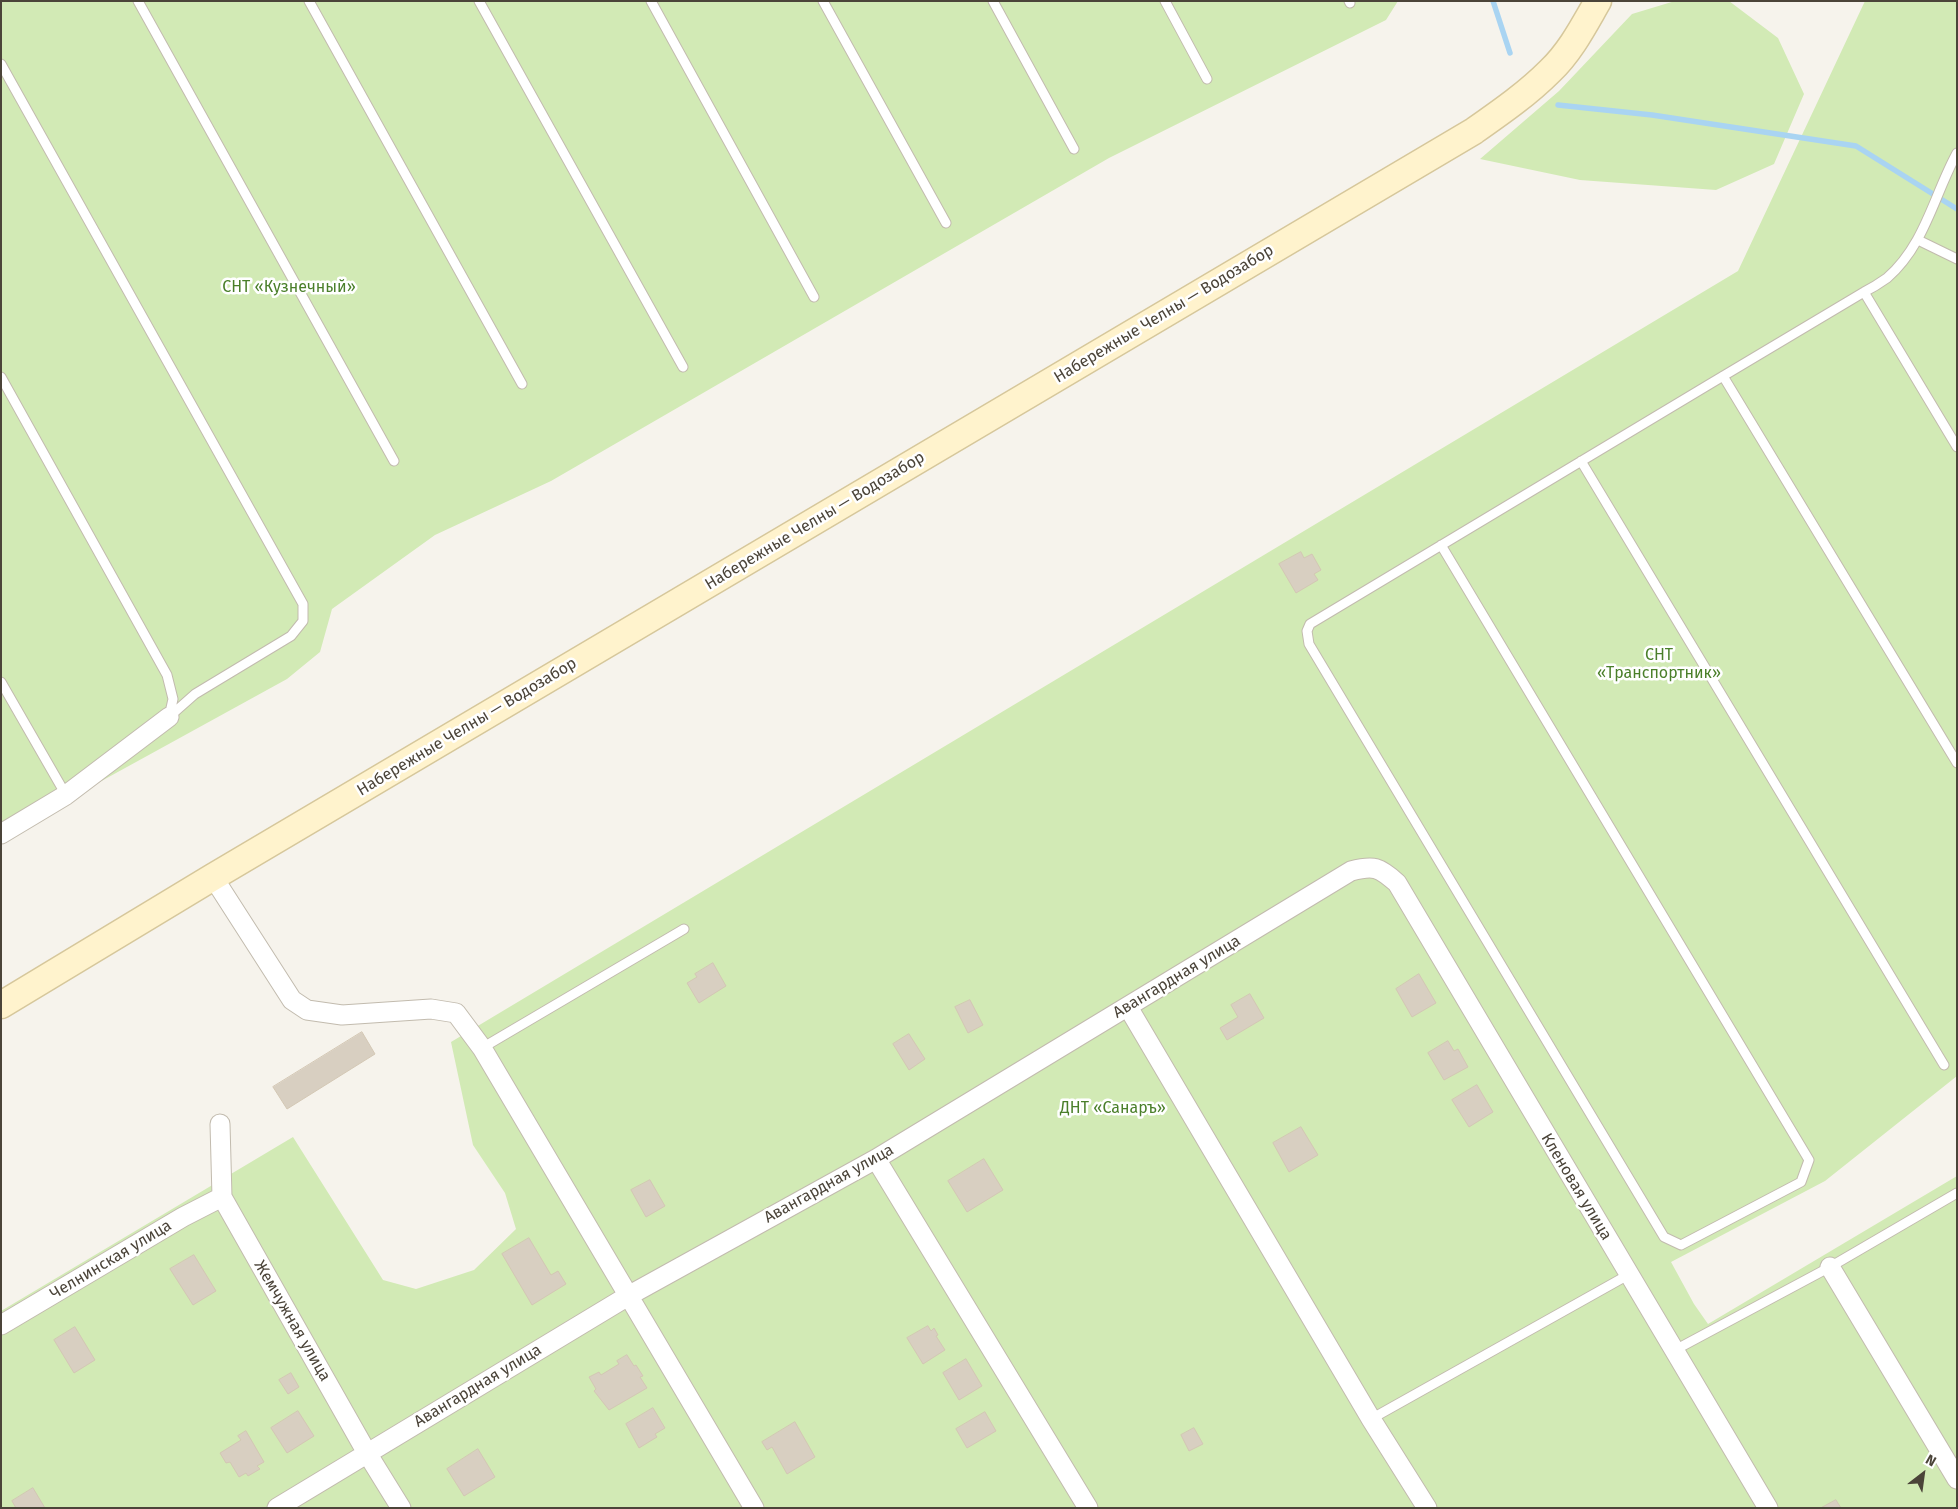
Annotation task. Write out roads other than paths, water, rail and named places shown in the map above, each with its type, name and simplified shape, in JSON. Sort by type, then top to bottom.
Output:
[{"type":"main road","name":"Набережные Челны — Водозабор","points":[[1,1005],[213,877],[1474,130],[1522,96],[1552,70],[1576,40],[1598,1]]},
{"type":"street","points":[[1,834],[66,795],[169,717]]},
{"type":"street","name":"Авангардная улица","points":[[277,1508],[628,1296],[876,1159],[1351,871],[1369,867],[1382,870]]},
{"type":"street","name":"Кленовая улица","points":[[1382,870],[1397,883],[1768,1508]]},
{"type":"street","points":[[213,877],[292,1000],[307,1010],[342,1015],[432,1009],[456,1013],[482,1048],[754,1508]]},
{"type":"street","points":[[1128,1007],[1371,1419],[1426,1508]]},
{"type":"street","name":"Жемчужная улица","points":[[220,1124],[222,1197],[367,1453],[401,1508]]},
{"type":"street","points":[[876,1159],[1088,1508]]},
{"type":"street","name":"Челнинская улица","points":[[1,1325],[183,1217],[222,1197]]},
{"type":"street","points":[[1830,1268],[1957,1479]]},
{"type":"lane","points":[[138,1],[394,461]]},
{"type":"lane","points":[[309,1],[522,384]]},
{"type":"lane","points":[[479,1],[683,367]]},
{"type":"lane","points":[[650,1],[814,297]]},
{"type":"lane","points":[[822,1],[946,223]]},
{"type":"lane","points":[[993,1],[1074,149]]},
{"type":"lane","points":[[1165,1],[1207,79]]},
{"type":"lane","points":[[1,64],[303,604],[303,621],[291,636],[195,694],[169,717]]},
{"type":"lane","points":[[1441,545],[1809,1160],[1801,1182],[1681,1245],[1664,1237],[1309,644],[1307,631],[1310,624],[1441,545],[1581,461],[1864,292],[1886,278],[1902,262],[1918,240],[1953,167],[1957,153]]},
{"type":"lane","points":[[1918,240],[1957,259]]},
{"type":"lane","points":[[1864,292],[1957,447]]},
{"type":"lane","points":[[1,376],[167,676],[173,699],[169,717]]},
{"type":"lane","points":[[1723,376],[1957,763]]},
{"type":"lane","points":[[1581,461],[1944,1065]]},
{"type":"lane","points":[[1,682],[66,795]]},
{"type":"lane","points":[[482,1048],[684,929]]},
{"type":"lane","points":[[1675,1350],[1830,1268],[1957,1193]]},
{"type":"lane","points":[[1371,1419],[1628,1275]]},
{"type":"waterway","points":[[1493,1],[1510,53]]},
{"type":"waterway","points":[[1558,105],[1652,115],[1856,146],[1957,209]]},
{"type":"park label","name":"СНТ «Кузнечный»","points":[[289,288]]},
{"type":"park label","name":"СНТ «Транспортник»","points":[[1659,665]]},
{"type":"park label","name":"ДНТ «Санаръ»","points":[[1113,1109]]}]
